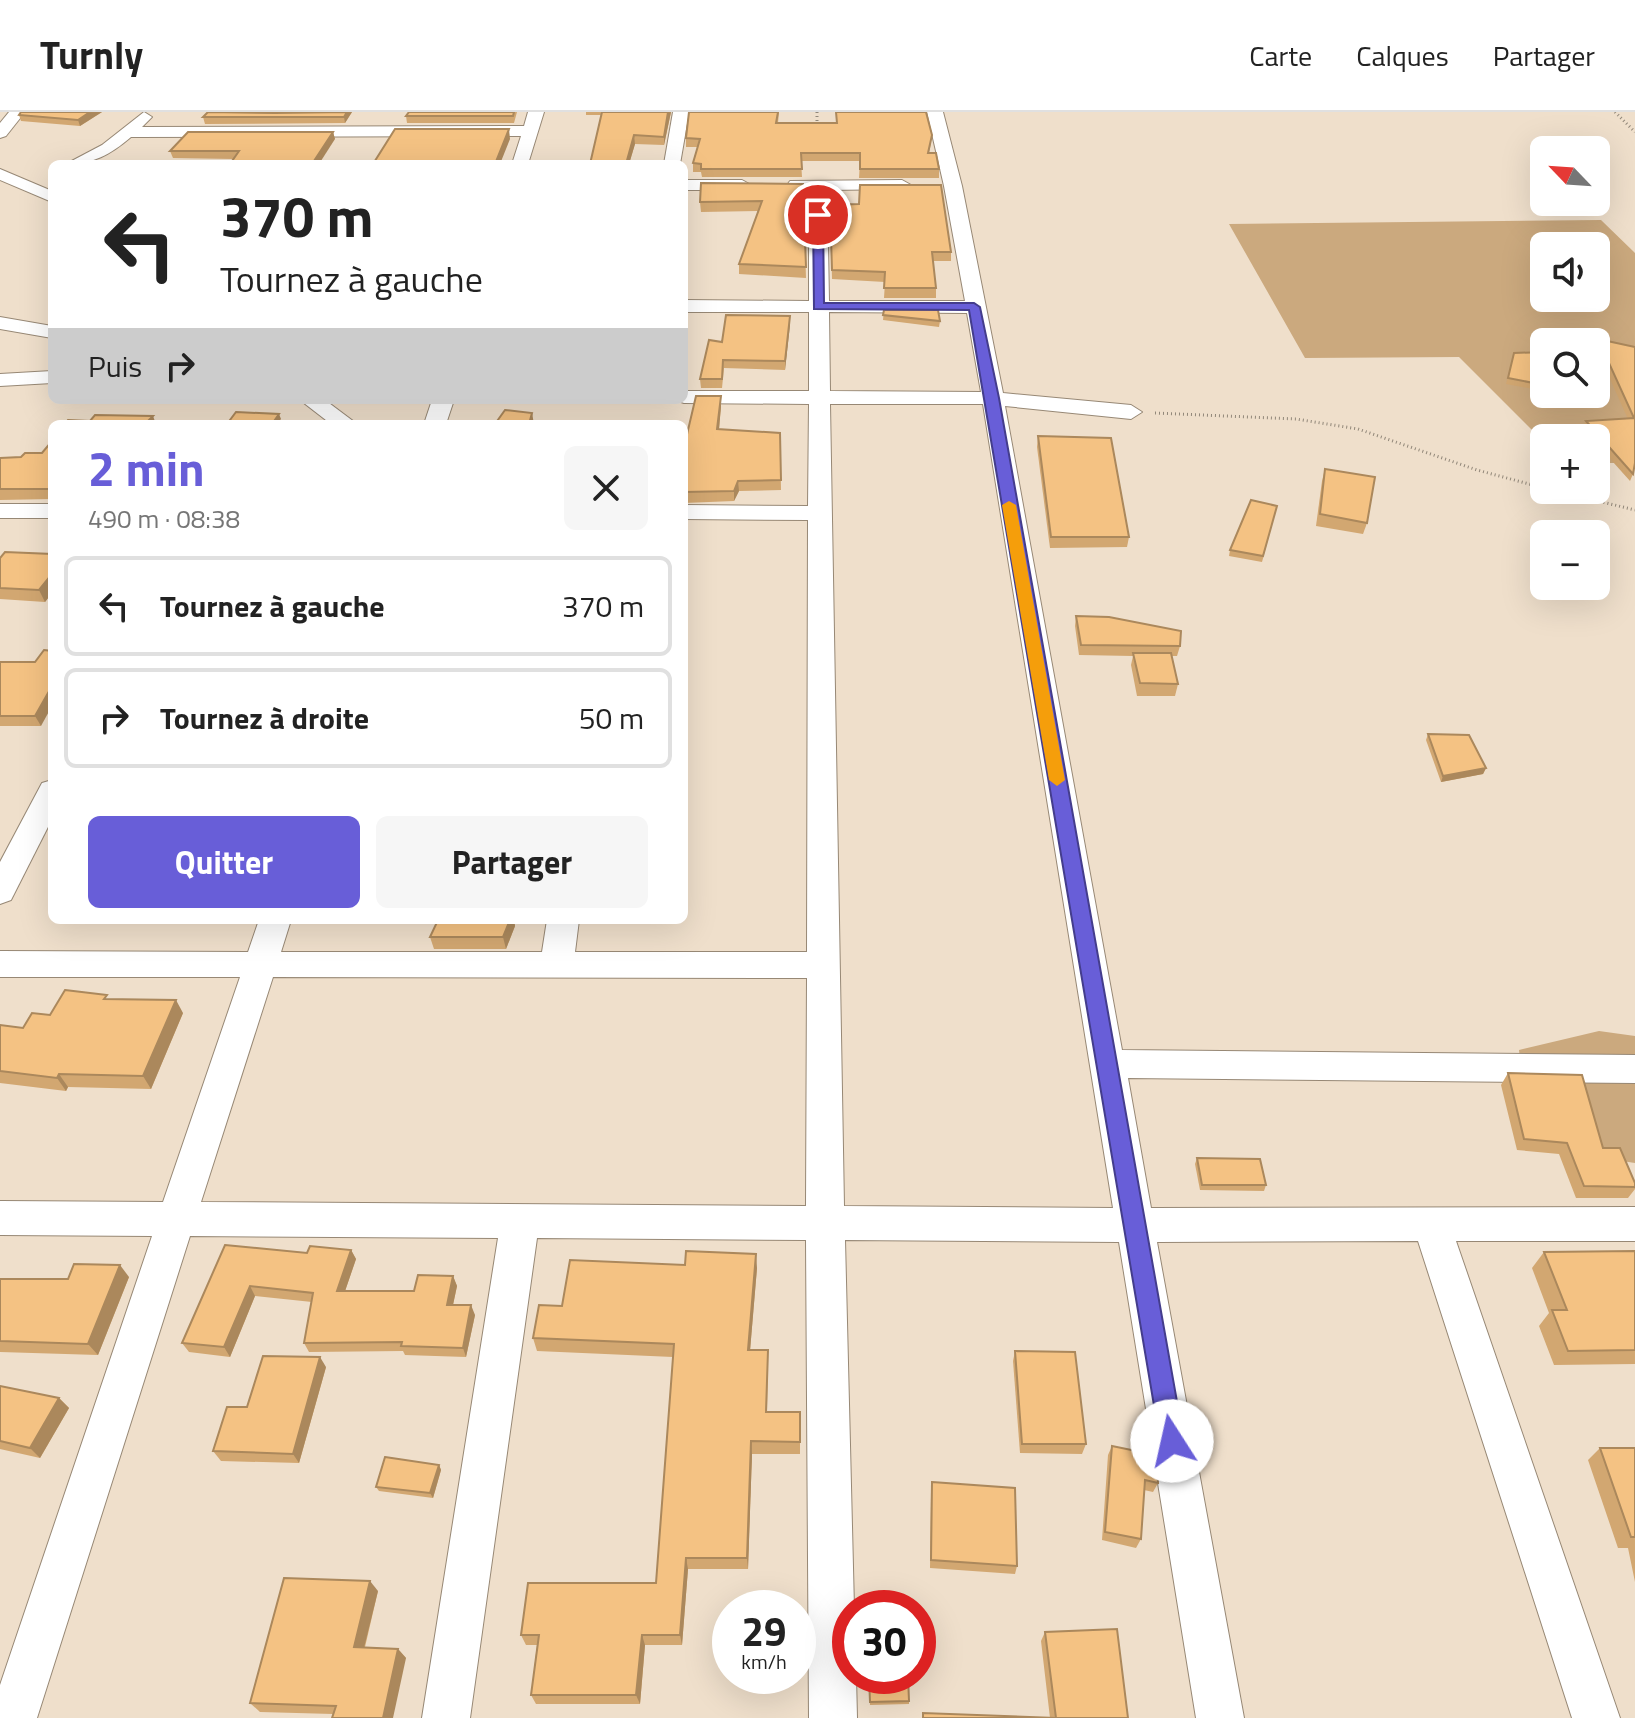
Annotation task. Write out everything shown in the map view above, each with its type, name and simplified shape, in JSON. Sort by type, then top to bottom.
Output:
[{"type":"street","points":[[0,133],[17,112]]},
{"type":"street","points":[[82,160],[108,148],[149,112]]},
{"type":"street","points":[[262,132],[275,112]]},
{"type":"street","points":[[391,131],[400,112]]},
{"type":"street","points":[[521,160],[536,112]]},
{"type":"street","points":[[673,160],[681,112]]},
{"type":"street","points":[[935,112],[938,185],[974,307],[993,398],[1220,1718]]},
{"type":"street","points":[[129,132],[531,131]]},
{"type":"street","points":[[0,174],[48,195]]},
{"type":"street","points":[[688,185],[938,185]]},
{"type":"street","points":[[818,185],[825,1221],[833,1718]]},
{"type":"street","points":[[688,306],[974,307]]},
{"type":"street","points":[[0,323],[48,331]]},
{"type":"street","points":[[0,380],[48,377]]},
{"type":"street","points":[[688,397],[993,398],[1131,412]]},
{"type":"street","points":[[317,404],[340,420]]},
{"type":"street","points":[[2,514],[48,511]]},
{"type":"street","points":[[688,512],[820,513]]},
{"type":"street","points":[[0,892],[48,798]]},
{"type":"street","points":[[13,1718],[274,924]]},
{"type":"street","points":[[557,963],[562,924]]},
{"type":"street","points":[[0,964],[823,965]]},
{"type":"street","points":[[1107,1064],[1635,1069]]},
{"type":"street","points":[[0,1218],[1134,1225],[1635,1224]]},
{"type":"street","points":[[446,1718],[520,1220]]},
{"type":"street","points":[[1431,1224],[1596,1718]]},
{"type":"path","points":[[817,112],[817,127]]},
{"type":"path","points":[[1615,112],[1635,132]]},
{"type":"path","points":[[1131,412],[1296,419],[1358,429],[1477,470],[1530,484]]},
{"type":"path","points":[[1610,504],[1635,510]]},
{"type":"shaded area","points":[[1601,220],[1635,253],[1635,463],[1610,463],[1610,424],[1530,424],[1530,428],[1459,357],[1305,358],[1229,224]]},
{"type":"shaded area","points":[[1599,1031],[1635,1036],[1635,1163],[1602,1158],[1524,1096],[1519,1050]]},
{"type":"building","points":[[21,112],[90,112],[78,120],[19,115]]},
{"type":"building","points":[[208,112],[347,112],[344,117],[203,117]]},
{"type":"building","points":[[409,112],[514,112],[513,116],[406,116]]},
{"type":"building","points":[[602,112],[668,112],[664,137],[634,135],[627,160],[591,160]]},
{"type":"building","points":[[689,112],[778,112],[776,123],[837,123],[836,112],[926,112],[932,135],[928,153],[936,153],[939,169],[860,169],[860,153],[801,153],[802,169],[701,169],[701,164],[693,163],[700,139],[686,138]]},
{"type":"building","points":[[395,129],[509,129],[497,160],[376,160]]},
{"type":"building","points":[[188,132],[333,132],[315,160],[233,160],[239,151],[170,151]]},
{"type":"building","points":[[701,183],[803,184],[806,267],[739,264],[762,201],[700,202]]},
{"type":"building","points":[[860,185],[941,185],[951,252],[932,252],[936,288],[884,288],[885,272],[832,270],[830,205],[859,204]]},
{"type":"building","points":[[884,310],[938,310],[940,321],[883,315]]},
{"type":"building","points":[[726,315],[790,316],[785,361],[723,360],[722,379],[700,379],[709,340],[722,342]]},
{"type":"building","points":[[1610,342],[1635,347],[1635,463],[1633,474],[1610,448],[1610,424],[1589,424],[1586,421],[1634,418],[1610,365]]},
{"type":"building","points":[[1530,352],[1530,382],[1508,378],[1514,353]]},
{"type":"building","points":[[696,396],[721,396],[717,429],[780,433],[781,480],[738,481],[734,491],[688,492],[688,430]]},
{"type":"building","points":[[505,410],[532,413],[530,420],[498,420]]},
{"type":"building","points":[[236,412],[279,414],[275,420],[230,420]]},
{"type":"building","points":[[95,415],[153,416],[149,420],[91,420]]},
{"type":"building","points":[[1038,436],[1111,438],[1129,537],[1051,537]]},
{"type":"building","points":[[48,446],[48,489],[0,489],[0,458],[42,453]]},
{"type":"building","points":[[1325,469],[1375,477],[1367,523],[1320,514]]},
{"type":"building","points":[[1251,500],[1277,506],[1263,556],[1230,550]]},
{"type":"building","points":[[5,552],[48,554],[48,579],[39,590],[0,588],[0,558]]},
{"type":"building","points":[[1076,616],[1109,617],[1181,631],[1180,646],[1081,645]]},
{"type":"building","points":[[44,650],[48,650],[48,693],[35,716],[0,716],[0,662],[35,662]]},
{"type":"building","points":[[1133,653],[1171,653],[1178,684],[1140,683]]},
{"type":"building","points":[[1428,734],[1469,735],[1486,768],[1443,776]]},
{"type":"building","points":[[436,924],[508,924],[503,937],[430,937]]},
{"type":"building","points":[[65,990],[107,995],[104,999],[176,1000],[143,1076],[59,1074],[57,1078],[0,1071],[0,1025],[23,1028],[32,1013],[50,1015]]},
{"type":"building","points":[[1508,1073],[1582,1075],[1603,1148],[1620,1148],[1635,1187],[1584,1186],[1567,1143],[1524,1139]]},
{"type":"building","points":[[1197,1158],[1260,1159],[1266,1185],[1202,1185]]},
{"type":"building","points":[[225,1245],[307,1253],[310,1246],[351,1250],[337,1291],[414,1291],[418,1275],[453,1276],[447,1305],[471,1305],[463,1348],[401,1346],[402,1342],[304,1343],[313,1293],[250,1286],[224,1347],[182,1343]]},
{"type":"building","points":[[686,1251],[756,1254],[748,1350],[768,1350],[766,1412],[800,1412],[800,1442],[751,1441],[747,1558],[686,1558],[680,1635],[642,1635],[636,1695],[531,1695],[539,1635],[521,1635],[528,1583],[656,1583],[674,1344],[533,1338],[539,1305],[562,1306],[570,1260],[685,1265]]},
{"type":"building","points":[[1635,1251],[1635,1350],[1568,1351],[1552,1310],[1567,1310],[1544,1252]]},
{"type":"building","points":[[74,1264],[120,1265],[88,1344],[0,1341],[0,1279],[68,1279]]},
{"type":"building","points":[[1015,1351],[1075,1352],[1086,1444],[1022,1444]]},
{"type":"building","points":[[263,1356],[320,1357],[293,1454],[213,1451],[227,1407],[247,1407]]},
{"type":"building","points":[[0,1386],[59,1398],[30,1448],[0,1441]]},
{"type":"building","points":[[1112,1446],[1156,1455],[1158,1483],[1145,1480],[1141,1539],[1105,1532]]},
{"type":"building","points":[[1600,1448],[1635,1448],[1635,1537],[1631,1537]]},
{"type":"building","points":[[385,1457],[439,1465],[430,1493],[376,1487]]},
{"type":"building","points":[[932,1482],[1015,1488],[1017,1566],[931,1560]]},
{"type":"building","points":[[284,1578],[370,1581],[354,1647],[398,1649],[383,1718],[332,1718],[336,1706],[250,1703]]},
{"type":"building","points":[[1117,1629],[1128,1718],[1056,1718],[1045,1632]]},
{"type":"building","points":[[870,1694],[909,1694],[909,1701],[870,1702]]},
{"type":"building","points":[[923,1713],[1056,1718],[923,1718]]},
{"type":"slow traffic","points":[[1009,505],[1057,780]]},
{"type":"route","points":[[818,215],[818,306],[974,307],[993,398],[996,430],[1172,1441]]}]
